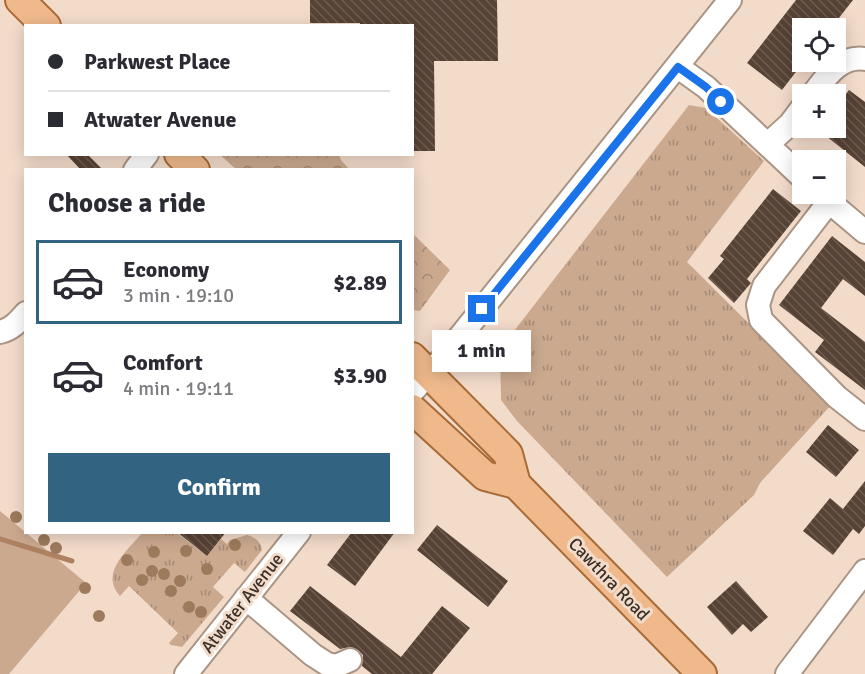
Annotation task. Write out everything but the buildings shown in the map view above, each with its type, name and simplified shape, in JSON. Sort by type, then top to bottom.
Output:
[{"type":"main road","points":[[20,0],[44,24]]},
{"type":"main road","points":[[181,156],[193,168]]},
{"type":"main road","name":"Cawthra Road","points":[[418,375],[508,454],[516,484],[702,674]]},
{"type":"main road","points":[[414,411],[485,476],[516,484]]},
{"type":"street","points":[[418,375],[678,67],[730,0]]},
{"type":"street","points":[[821,84],[831,71],[845,62],[859,58],[865,59]]},
{"type":"street","points":[[678,67],[706,87],[792,167]]},
{"type":"street","points":[[768,144],[792,121]]},
{"type":"street","points":[[821,204],[764,286],[758,305],[761,320],[837,397],[865,419]]},
{"type":"street","points":[[832,204],[865,232]]},
{"type":"street","points":[[0,332],[8,330],[24,315]]},
{"type":"street","name":"Atwater Avenue","points":[[186,674],[297,534]]},
{"type":"street","points":[[787,674],[865,572]]},
{"type":"street","points":[[246,598],[313,655],[327,664],[336,666],[350,660]]},
{"type":"green space","points":[[689,105],[706,108],[764,161],[687,262],[831,405],[760,483],[754,495],[667,577],[517,421],[501,400],[500,349]]},
{"type":"green space","points":[[221,156],[339,156],[348,168],[235,168]]},
{"type":"green space","points":[[414,235],[450,270],[420,311],[414,310]]},
{"type":"green space","points":[[0,511],[24,531],[24,534],[27,534],[86,583],[9,674],[0,674]]},
{"type":"green space","points":[[141,534],[178,534],[207,556],[221,539],[227,544],[230,540],[247,535],[257,540],[262,550],[245,572],[234,563],[213,587],[224,597],[182,647],[169,643],[178,633],[129,586],[120,596],[114,587],[114,570],[123,554]]},
{"type":"waterway","points":[[0,539],[72,561]]},
{"type":"route","points":[[482,309],[540,234],[678,67],[706,87],[721,102]]}]
